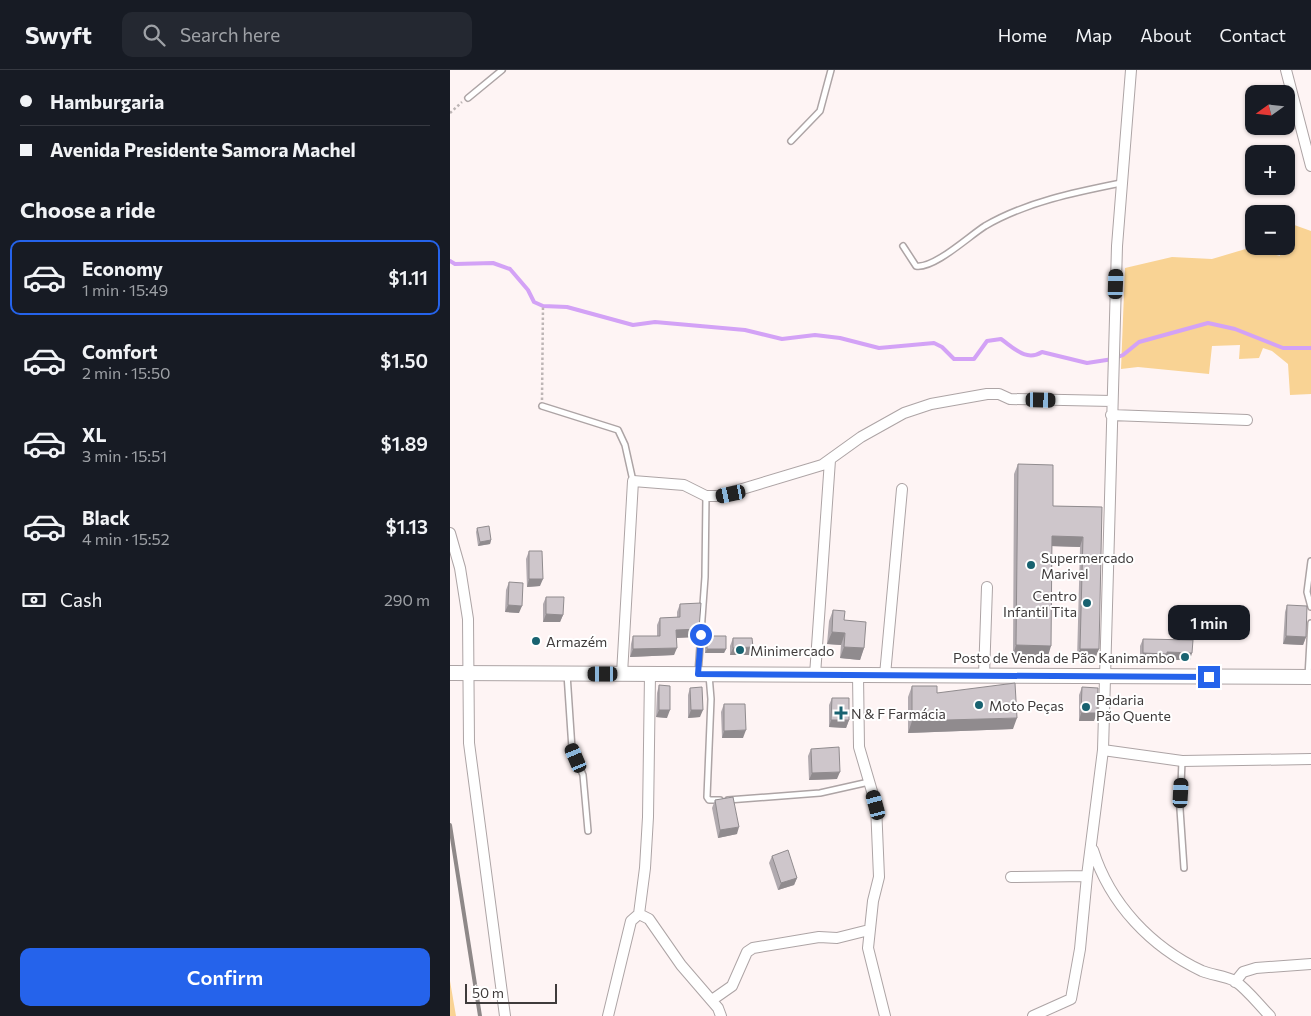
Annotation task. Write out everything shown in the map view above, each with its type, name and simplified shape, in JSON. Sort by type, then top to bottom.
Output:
[{"type":"main road","points":[[451,673],[1310,677]]},
{"type":"street","points":[[1033,1016],[1071,999],[1080,950],[1087,876],[1103,750],[1117,246],[1131,70]]},
{"type":"street","points":[[1286,70],[1311,166]]},
{"type":"street","points":[[622,674],[633,481],[684,485],[706,496],[731,494],[830,460],[861,436],[886,421],[931,404],[987,394],[999,394],[1010,399],[1112,401]]},
{"type":"street","points":[[1111,415],[1247,420]]},
{"type":"street","points":[[815,675],[830,460]]},
{"type":"street","points":[[885,675],[902,489]]},
{"type":"street","points":[[450,533],[460,568],[468,619],[469,673],[467,689],[471,765],[486,857],[505,1016]]},
{"type":"street","points":[[984,676],[987,587]]},
{"type":"street","points":[[608,1016],[631,922],[639,914],[645,868],[648,826],[650,674]]},
{"type":"street","points":[[858,675],[859,747],[876,805],[879,877],[870,930],[870,962],[885,1016]]},
{"type":"street","points":[[1103,750],[1182,761],[1311,759]]},
{"type":"street","points":[[1092,847],[1100,873],[1121,907],[1169,953],[1204,972],[1235,982],[1270,1016]]},
{"type":"street","points":[[1010,877],[1087,876]]},
{"type":"street","points":[[639,914],[649,919],[681,965],[712,1000],[721,1016]]},
{"type":"street","points":[[712,1000],[732,986],[747,952],[753,948],[819,937],[836,938],[870,930]]},
{"type":"street","points":[[1235,982],[1243,972],[1256,968],[1311,964]]},
{"type":"lane","points":[[468,98],[502,70]]},
{"type":"lane","points":[[791,141],[820,111],[830,70]]},
{"type":"lane","points":[[903,246],[916,266],[929,265],[986,226],[1016,212],[1079,191],[1121,183]]},
{"type":"lane","points":[[542,406],[618,430],[625,445],[633,481]]},
{"type":"lane","points":[[706,496],[704,674],[711,699],[707,797],[710,800],[803,795],[868,782]]},
{"type":"lane","points":[[1311,561],[1307,592],[1311,606]]},
{"type":"lane","points":[[1310,677],[1311,623]]},
{"type":"lane","points":[[567,674],[572,749],[583,775],[588,831]]},
{"type":"lane","points":[[1182,761],[1180,816],[1184,868]]},
{"type":"path","points":[[450,114],[468,98]]},
{"type":"path","points":[[542,406],[543,306]]},
{"type":"shaded area","points":[[1295,225],[1311,231],[1311,394],[1290,395],[1288,364],[1272,351],[1263,348],[1259,358],[1239,359],[1240,345],[1212,346],[1209,374],[1138,367],[1121,369],[1125,268],[1172,257],[1212,259],[1245,249],[1245,255],[1295,255]]},
{"type":"shaded area","points":[[450,981],[456,1016],[450,1016]]},
{"type":"building","points":[[1018,464],[1053,465],[1053,506],[1102,507],[1099,649],[1080,649],[1083,537],[1052,536],[1051,646],[1016,645]]},
{"type":"building","points":[[489,526],[491,540],[480,542],[477,528]]},
{"type":"building","points":[[529,551],[542,551],[543,579],[529,579]]},
{"type":"building","points":[[509,582],[523,583],[522,606],[508,605]]},
{"type":"building","points":[[546,597],[564,597],[563,615],[546,614]]},
{"type":"building","points":[[701,603],[699,629],[676,630],[677,648],[633,649],[633,636],[660,636],[660,618],[680,617],[680,604]]},
{"type":"building","points":[[1287,605],[1307,606],[1306,637],[1286,636]]},
{"type":"building","points":[[833,610],[845,611],[844,620],[866,622],[864,648],[844,647],[845,633],[832,632]]},
{"type":"building","points":[[707,636],[726,636],[726,649],[707,649]]},
{"type":"building","points":[[733,638],[752,638],[753,647],[733,648]]},
{"type":"building","points":[[1143,639],[1193,640],[1192,653],[1143,653]]},
{"type":"building","points":[[1015,683],[1017,718],[912,721],[912,686],[937,686],[937,693]]},
{"type":"building","points":[[659,685],[670,686],[670,710],[659,710]]},
{"type":"building","points":[[702,687],[703,710],[691,710],[690,688]]},
{"type":"building","points":[[1082,687],[1098,688],[1097,713],[1081,713]]},
{"type":"building","points":[[832,698],[849,698],[849,720],[831,720]]},
{"type":"building","points":[[724,704],[745,704],[746,730],[724,731]]},
{"type":"building","points":[[839,747],[840,772],[812,773],[811,749]]},
{"type":"building","points":[[733,797],[739,827],[720,830],[715,800]]},
{"type":"building","points":[[788,850],[797,878],[781,883],[772,856]]},
{"type":"waterway","points":[[450,261],[455,264],[493,263],[510,269],[528,290],[534,302],[543,306],[567,307],[633,325],[655,322],[745,330],[782,339],[815,335],[840,338],[879,348],[934,343],[942,347],[954,359],[974,359],[987,341],[1001,339],[1025,355],[1036,355],[1042,352],[1087,363],[1113,359],[1123,355],[1139,342],[1208,323],[1235,329],[1283,348],[1311,348]]},
{"type":"railway","points":[[450,825],[480,1016]]},
{"type":"place","name":"Supermercado Marivel","points":[[1031,565]]},
{"type":"place","name":"Centro Infantil Tita","points":[[1087,603]]},
{"type":"place","name":"Armazém","points":[[536,641]]},
{"type":"place","name":"Minimercado","points":[[740,650]]},
{"type":"place","name":"Posto de Venda de Pão Kanimambo","points":[[1185,657]]},
{"type":"place","name":"Moto Peças","points":[[979,705]]},
{"type":"place","name":"Padaria Pão Quente","points":[[1086,707]]},
{"type":"place","name":"N & F Farmácia","points":[[841,713]]},
{"type":"route","points":[[701,635],[698,674],[1209,677]]}]
